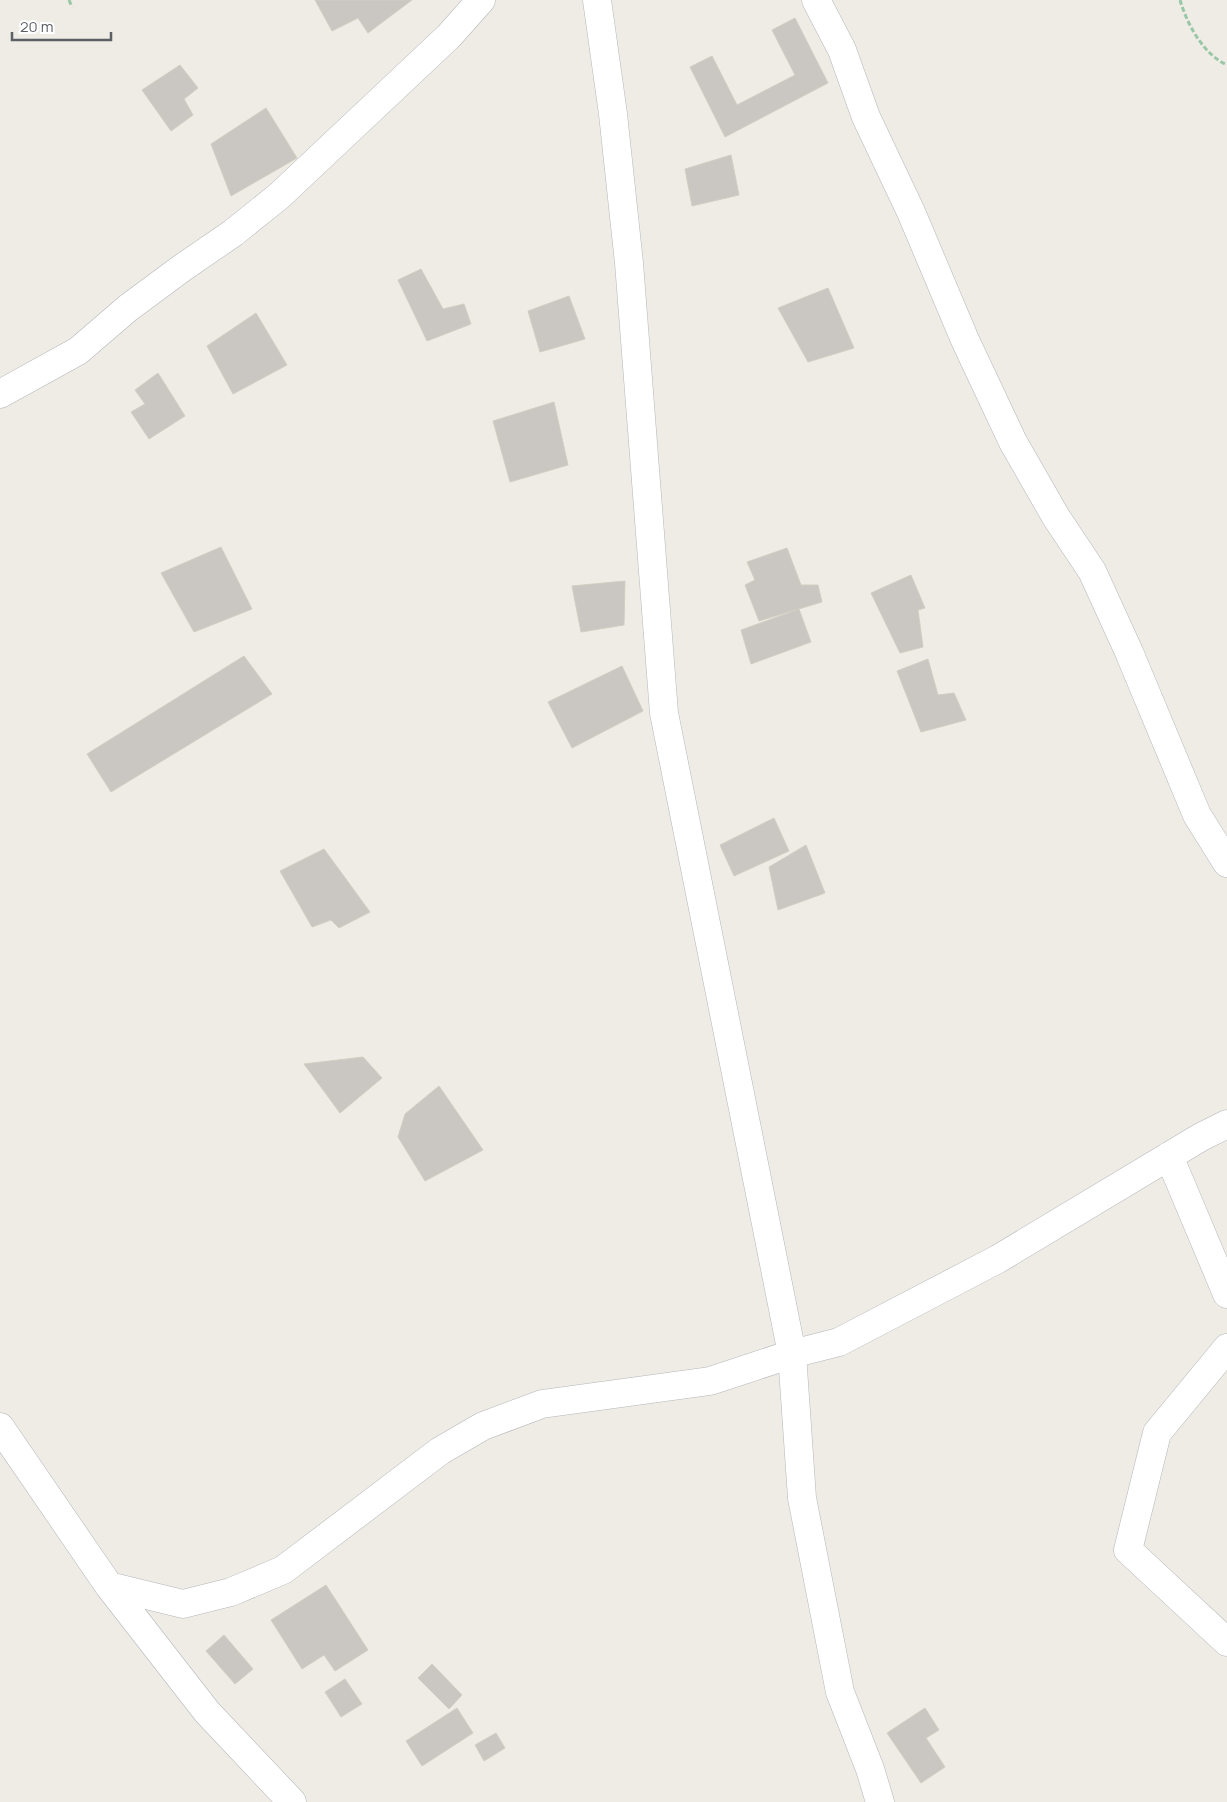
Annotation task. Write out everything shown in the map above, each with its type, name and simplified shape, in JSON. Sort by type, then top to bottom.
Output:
[{"type":"street","points":[[0,394],[78,351],[128,308],[233,233],[279,196],[449,36],[480,0]]},
{"type":"street","points":[[597,0],[613,114],[629,263],[664,714],[792,1354],[802,1498],[840,1692],[870,1768],[880,1802]]},
{"type":"street","points":[[816,0],[842,50],[866,117],[911,212],[965,340],[1012,442],[1056,517],[1092,571],[1133,661],[1197,815],[1227,863]]},
{"type":"street","points":[[109,1586],[183,1604],[231,1592],[283,1570],[440,1451],[484,1426],[542,1404],[710,1382],[792,1354],[839,1342],[998,1259],[1169,1156],[1227,1124]]},
{"type":"street","points":[[1169,1156],[1227,1294]]},
{"type":"street","points":[[1227,1348],[1157,1433],[1128,1550],[1227,1642]]},
{"type":"street","points":[[2,1434],[109,1586],[207,1712],[292,1802]]},
{"type":"path","points":[[70,0],[72,7]]},
{"type":"path","points":[[1180,0],[1185,18],[1200,43],[1227,64]]},
{"type":"building","points":[[315,0],[412,0],[368,33],[358,18],[332,31]]},
{"type":"building","points":[[795,18],[828,83],[725,137],[690,67],[712,56],[737,105],[795,75],[772,30]]},
{"type":"building","points":[[180,65],[198,88],[184,99],[193,115],[171,131],[142,90]]},
{"type":"building","points":[[266,108],[297,158],[231,196],[211,144]]},
{"type":"building","points":[[731,155],[739,195],[692,206],[685,169]]},
{"type":"building","points":[[421,269],[443,309],[464,304],[471,324],[427,341],[398,280]]},
{"type":"building","points":[[828,288],[854,348],[808,362],[778,308]]},
{"type":"building","points":[[569,296],[585,339],[540,352],[528,311]]},
{"type":"building","points":[[256,313],[287,365],[233,394],[207,346]]},
{"type":"building","points":[[158,373],[185,416],[149,439],[131,412],[145,404],[135,390]]},
{"type":"building","points":[[554,402],[568,465],[510,482],[493,421]]},
{"type":"building","points":[[221,547],[252,609],[194,632],[161,573]]},
{"type":"building","points":[[787,548],[801,585],[818,585],[822,602],[759,621],[745,585],[755,580],[747,562]]},
{"type":"building","points":[[911,575],[925,608],[918,610],[923,647],[900,653],[871,593]]},
{"type":"building","points":[[625,581],[624,625],[581,632],[572,586]]},
{"type":"building","points":[[799,609],[811,642],[751,664],[741,630]]},
{"type":"building","points":[[244,656],[272,694],[111,792],[87,754]]},
{"type":"building","points":[[928,659],[938,695],[954,693],[966,720],[921,732],[897,671]]},
{"type":"building","points":[[622,666],[643,711],[572,748],[548,702]]},
{"type":"building","points":[[774,818],[789,851],[734,876],[720,845]]},
{"type":"building","points":[[806,845],[825,893],[778,910],[769,867]]},
{"type":"building","points":[[324,849],[370,912],[339,928],[331,920],[312,927],[280,871]]},
{"type":"building","points":[[363,1057],[382,1078],[340,1113],[304,1064]]},
{"type":"building","points":[[439,1086],[483,1150],[425,1181],[398,1137],[405,1114]]},
{"type":"building","points":[[326,1585],[368,1650],[335,1671],[324,1655],[302,1669],[271,1620]]},
{"type":"building","points":[[224,1635],[253,1669],[235,1684],[206,1651]]},
{"type":"building","points":[[432,1664],[462,1695],[449,1709],[418,1678]]},
{"type":"building","points":[[345,1679],[362,1704],[341,1717],[325,1692]]},
{"type":"building","points":[[457,1708],[473,1733],[422,1766],[406,1741]]},
{"type":"building","points":[[925,1708],[939,1730],[926,1738],[945,1767],[921,1783],[887,1733]]},
{"type":"building","points":[[496,1733],[505,1748],[484,1761],[475,1745]]}]
